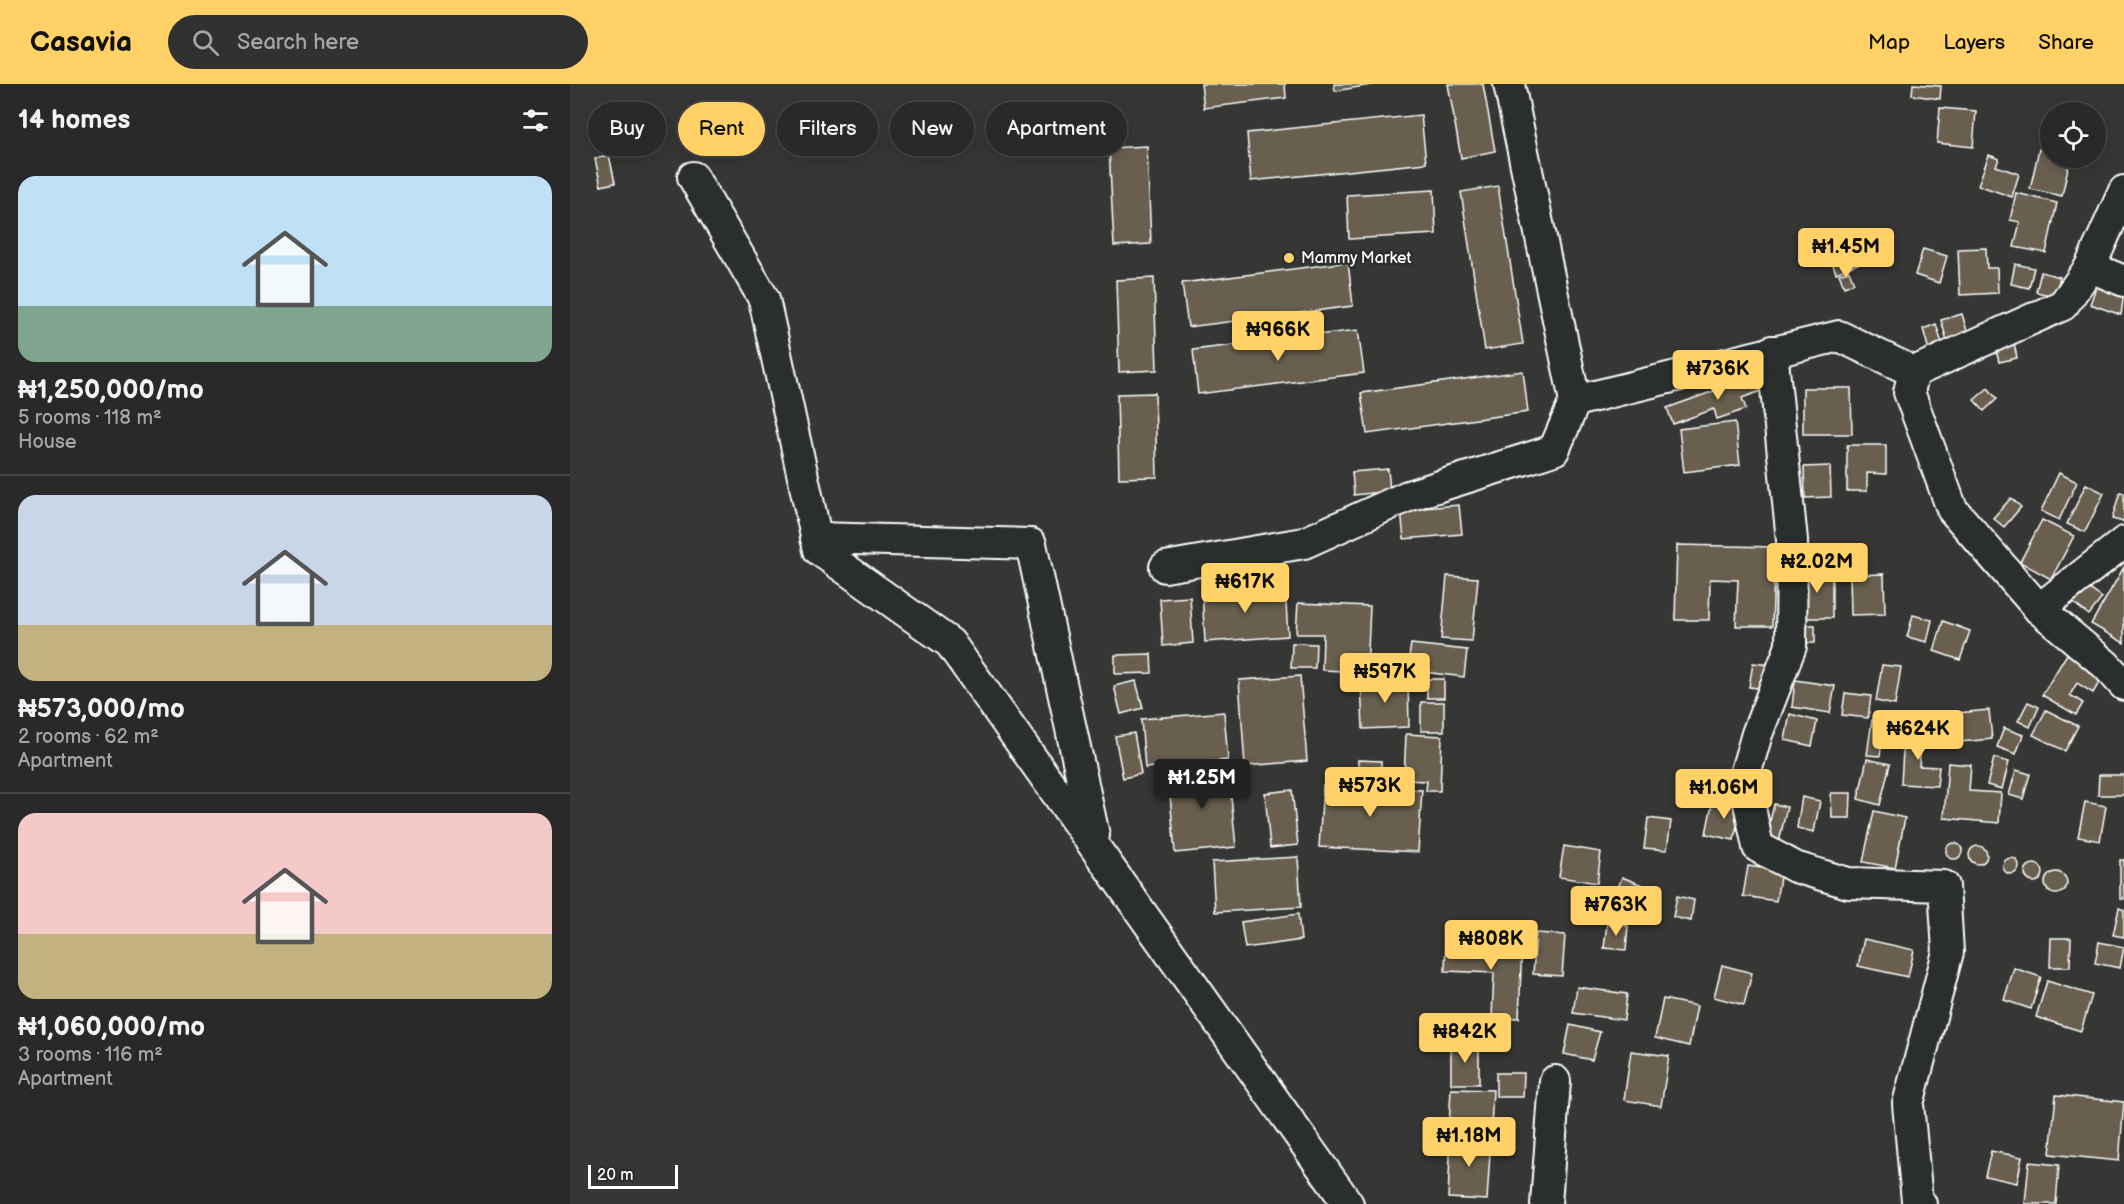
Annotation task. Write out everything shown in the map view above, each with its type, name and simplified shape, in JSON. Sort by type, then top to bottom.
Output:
[{"type":"street","points":[[1165,567],[1304,543],[1408,496],[1554,450],[1575,401],[1509,84]]},
{"type":"street","points":[[693,177],[764,299],[819,550],[950,643],[1342,1195],[1367,1204]]},
{"type":"street","points":[[1575,401],[1839,336],[1914,372],[2063,305],[2090,267],[2124,191]]},
{"type":"street","points":[[2090,267],[2124,281]]},
{"type":"street","points":[[1772,351],[1792,540],[1791,646],[1744,778],[1758,848],[1795,867],[1848,883],[1944,886],[1948,952],[1908,1104],[1916,1203]]},
{"type":"street","points":[[1914,372],[1909,392],[1952,509],[2039,609],[2106,665],[2124,685]]},
{"type":"street","points":[[816,538],[1031,544],[1096,847]]},
{"type":"street","points":[[2039,609],[2124,542]]},
{"type":"street","points":[[1546,1204],[1555,1082]]},
{"type":"building","points":[[1201,84],[1285,84],[1286,98],[1204,108]]},
{"type":"building","points":[[1334,84],[1377,84],[1335,91]]},
{"type":"building","points":[[1448,84],[1483,84],[1495,151],[1461,158]]},
{"type":"building","points":[[1913,84],[1941,86],[1940,99],[1912,95]]},
{"type":"building","points":[[1940,108],[1976,111],[1973,147],[1937,143]]},
{"type":"building","points":[[1421,115],[1426,163],[1251,181],[1247,133]]},
{"type":"building","points":[[1147,146],[1151,244],[1114,246],[1109,156],[1127,156],[1127,147]]},
{"type":"building","points":[[2039,149],[2040,168],[2068,168],[2062,196],[2030,189]]},
{"type":"building","points":[[1989,155],[1999,159],[1996,166],[2019,174],[2012,197],[1978,185]]},
{"type":"building","points":[[609,156],[615,183],[601,186],[595,159]]},
{"type":"building","points":[[1498,186],[1523,344],[1485,350],[1461,192]]},
{"type":"building","points":[[1434,190],[1436,234],[1349,239],[1347,195]]},
{"type":"building","points":[[2016,193],[2057,203],[2046,253],[2014,247],[2020,222],[2010,220]]},
{"type":"building","points":[[1860,236],[1869,259],[1836,273],[1827,249]]},
{"type":"building","points":[[1986,248],[1987,268],[1997,268],[1998,293],[1960,295],[1958,249]]},
{"type":"building","points":[[1923,249],[1947,256],[1939,283],[1915,275]]},
{"type":"building","points":[[1348,262],[1353,306],[1188,327],[1182,283]]},
{"type":"building","points":[[2015,264],[2034,268],[2029,288],[2011,284]]},
{"type":"building","points":[[1849,271],[1854,283],[1844,287],[1839,274]]},
{"type":"building","points":[[2041,272],[2060,277],[2055,296],[2036,292]]},
{"type":"building","points":[[1154,278],[1157,370],[1119,372],[1116,280]]},
{"type":"building","points":[[2098,282],[2124,292],[2121,315],[2090,304]]},
{"type":"building","points":[[1962,314],[1970,341],[1949,348],[1941,320]]},
{"type":"building","points":[[1936,324],[1944,350],[1930,354],[1923,329]]},
{"type":"building","points":[[1358,330],[1364,373],[1198,394],[1193,350]]},
{"type":"building","points":[[2013,338],[2017,358],[1999,362],[1994,342]]},
{"type":"building","points":[[1523,371],[1528,412],[1367,434],[1361,393]]},
{"type":"building","points":[[1761,374],[1766,389],[1742,398],[1746,409],[1717,419],[1714,409],[1673,424],[1667,408]]},
{"type":"building","points":[[1803,388],[1851,388],[1852,434],[1803,434]]},
{"type":"building","points":[[1988,388],[1997,399],[1984,411],[1974,400]]},
{"type":"building","points":[[1155,393],[1157,477],[1119,478],[1117,394]]},
{"type":"building","points":[[1735,422],[1740,465],[1684,472],[1679,429]]},
{"type":"building","points":[[1847,445],[1886,445],[1886,474],[1867,473],[1867,491],[1847,491]]},
{"type":"building","points":[[1830,466],[1831,497],[1805,498],[1804,467]]},
{"type":"building","points":[[1388,469],[1390,491],[1354,495],[1352,472]]},
{"type":"building","points":[[2059,473],[2077,482],[2059,520],[2041,511]]},
{"type":"building","points":[[2086,484],[2104,493],[2085,532],[2067,524]]},
{"type":"building","points":[[2120,492],[2124,493],[2124,522],[2112,519]]},
{"type":"building","points":[[2011,498],[2021,507],[2004,527],[1993,518]]},
{"type":"building","points":[[1459,505],[1462,534],[1404,539],[1401,510]]},
{"type":"building","points":[[2042,520],[2074,536],[2051,579],[2020,562]]},
{"type":"building","points":[[1677,545],[1775,547],[1772,626],[1736,626],[1738,580],[1710,579],[1709,620],[1675,620]]},
{"type":"building","points":[[2124,567],[2124,643],[2091,624]]},
{"type":"building","points":[[1832,569],[1832,618],[1801,618],[1801,570]]},
{"type":"building","points":[[1884,574],[1885,614],[1851,615],[1850,575]]},
{"type":"building","points":[[1447,576],[1478,578],[1472,641],[1441,639]]},
{"type":"building","points":[[2080,582],[2102,598],[2089,615],[2067,598]]},
{"type":"building","points":[[1285,587],[1288,636],[1205,642],[1202,592]]},
{"type":"building","points":[[1190,597],[1193,643],[1163,646],[1160,599]]},
{"type":"building","points":[[1298,603],[1370,606],[1367,672],[1322,670],[1323,634],[1296,634]]},
{"type":"building","points":[[1913,615],[1932,620],[1927,642],[1907,637]]},
{"type":"building","points":[[1943,621],[1970,631],[1960,660],[1934,651]]},
{"type":"building","points":[[1796,625],[1815,625],[1815,643],[1795,643]]},
{"type":"building","points":[[1292,643],[1316,644],[1315,668],[1291,668]]},
{"type":"building","points":[[1411,644],[1467,650],[1464,677],[1407,670]]},
{"type":"building","points":[[1151,654],[1152,673],[1115,674],[1115,655]]},
{"type":"building","points":[[2067,654],[2103,676],[2093,693],[2077,683],[2070,695],[2083,703],[2076,715],[2042,695]]},
{"type":"building","points":[[1753,663],[1771,665],[1768,689],[1749,687]]},
{"type":"building","points":[[1882,665],[1901,667],[1895,705],[1876,701]]},
{"type":"building","points":[[1300,676],[1307,761],[1245,766],[1239,680]]},
{"type":"building","points":[[1427,679],[1444,679],[1444,698],[1427,698]]},
{"type":"building","points":[[1408,680],[1409,727],[1363,729],[1361,682]]},
{"type":"building","points":[[1795,680],[1835,686],[1830,713],[1792,707]]},
{"type":"building","points":[[1136,681],[1143,708],[1121,714],[1114,686]]},
{"type":"building","points":[[1845,693],[1871,696],[1868,718],[1842,715]]},
{"type":"building","points":[[1421,702],[1444,702],[1444,731],[1421,731]]},
{"type":"building","points":[[2028,702],[2039,707],[2030,727],[2018,721]]},
{"type":"building","points":[[1989,710],[1992,739],[1949,743],[1946,714]]},
{"type":"building","points":[[2046,710],[2078,726],[2065,751],[2033,735]]},
{"type":"building","points":[[1224,712],[1228,760],[1145,768],[1141,719]]},
{"type":"building","points":[[1790,714],[1817,721],[1812,746],[1785,740]]},
{"type":"building","points":[[1872,720],[1902,724],[1899,744],[1882,741],[1880,756],[1867,755]]},
{"type":"building","points":[[2004,728],[2023,735],[2016,754],[1997,747]]},
{"type":"building","points":[[1134,733],[1141,774],[1123,778],[1115,736]]},
{"type":"building","points":[[1406,734],[1442,736],[1440,791],[1426,791],[1427,781],[1404,780]]},
{"type":"building","points":[[1904,734],[1940,736],[1940,746],[1921,745],[1919,766],[1939,767],[1937,786],[1901,784]]},
{"type":"building","points":[[1994,758],[2009,762],[2002,789],[1987,785]]},
{"type":"building","points":[[1867,759],[1890,764],[1880,805],[1858,799]]},
{"type":"building","points":[[1358,760],[1381,761],[1381,779],[1358,779]]},
{"type":"building","points":[[1948,763],[1971,765],[1969,791],[2001,793],[1999,823],[1944,818]]},
{"type":"building","points":[[1228,766],[1236,847],[1175,853],[1168,772]]},
{"type":"building","points":[[2016,770],[2030,774],[2023,799],[2009,795]]},
{"type":"building","points":[[2099,775],[2124,775],[2124,795],[2098,795]]},
{"type":"building","points":[[1323,785],[1422,790],[1418,852],[1319,847]]},
{"type":"building","points":[[1292,790],[1298,845],[1270,848],[1265,793]]},
{"type":"building","points":[[1831,793],[1851,793],[1850,818],[1832,818]]},
{"type":"building","points":[[1802,797],[1820,801],[1814,832],[1797,828]]},
{"type":"building","points":[[1713,799],[1741,805],[1734,840],[1706,834]]},
{"type":"building","points":[[2085,802],[2106,806],[2100,841],[2078,837]]},
{"type":"building","points":[[1774,804],[1787,807],[1778,846],[1765,843]]},
{"type":"building","points":[[1874,811],[1905,818],[1895,868],[1863,862]]},
{"type":"building","points":[[1648,818],[1671,821],[1667,850],[1644,848]]},
{"type":"building","points":[[1951,843],[1957,843],[1962,851],[1960,857],[1951,859],[1946,854],[1946,848]]},
{"type":"building","points":[[1564,846],[1601,852],[1597,883],[1559,877]]},
{"type":"building","points":[[1978,846],[1984,849],[1987,855],[1984,861],[1978,864],[1972,861],[1969,855],[1972,849]]},
{"type":"building","points":[[1298,857],[1301,907],[1215,912],[1212,862]]},
{"type":"building","points":[[2011,858],[2017,860],[2019,866],[2017,872],[2011,874],[2005,872],[2003,866],[2005,860]]},
{"type":"building","points":[[2120,860],[2124,860],[2124,899],[2120,899]]},
{"type":"building","points":[[2034,864],[2040,867],[2043,873],[2040,879],[2034,882],[2028,879],[2025,873],[2028,867]]},
{"type":"building","points":[[1748,866],[1781,871],[1776,901],[1743,896]]},
{"type":"building","points":[[2052,872],[2060,872],[2067,879],[2067,887],[2060,894],[2052,894],[2045,887],[2045,879]]},
{"type":"building","points":[[1622,877],[1652,889],[1640,921],[1610,909]]},
{"type":"building","points":[[1677,896],[1694,900],[1691,921],[1673,917]]},
{"type":"building","points":[[2119,908],[2124,910],[2124,937],[2113,935]]},
{"type":"building","points":[[1298,914],[1301,940],[1245,948],[1241,922]]},
{"type":"building","points":[[1607,923],[1628,926],[1626,950],[1604,948]]},
{"type":"building","points":[[1536,933],[1565,935],[1562,976],[1533,974]]},
{"type":"building","points":[[2051,938],[2071,938],[2070,967],[2050,967]]},
{"type":"building","points":[[1864,939],[1914,950],[1908,977],[1858,966]]},
{"type":"building","points":[[1446,941],[1522,944],[1519,1018],[1492,1017],[1494,973],[1445,971]]},
{"type":"building","points":[[2099,942],[2124,947],[2120,968],[2095,963]]},
{"type":"building","points":[[1722,965],[1752,973],[1744,1005],[1714,997]]},
{"type":"building","points":[[2014,968],[2041,977],[2031,1009],[2004,1000]]},
{"type":"building","points":[[2047,981],[2092,995],[2081,1031],[2036,1017]]},
{"type":"building","points":[[1577,987],[1627,994],[1624,1020],[1573,1013]]},
{"type":"building","points":[[1663,999],[1697,1006],[1689,1046],[1655,1038]]},
{"type":"building","points":[[1570,1025],[1600,1032],[1592,1060],[1564,1054]]},
{"type":"building","points":[[1451,1043],[1479,1043],[1479,1084],[1451,1084]]},
{"type":"building","points":[[1631,1051],[1669,1056],[1661,1106],[1624,1100]]},
{"type":"building","points":[[1496,1073],[1524,1073],[1523,1097],[1496,1097]]},
{"type":"building","points":[[1451,1089],[1493,1090],[1491,1128],[1449,1127]]},
{"type":"building","points":[[2056,1095],[2124,1102],[2119,1161],[2050,1154]]},
{"type":"building","points":[[1451,1135],[1491,1138],[1487,1200],[1448,1198]]},
{"type":"building","points":[[1991,1151],[2022,1157],[2017,1183],[1985,1176]]},
{"type":"building","points":[[2029,1162],[2059,1165],[2056,1204],[2025,1204]]},
{"type":"place","name":"Mammy Market","points":[[1289,258]]}]
